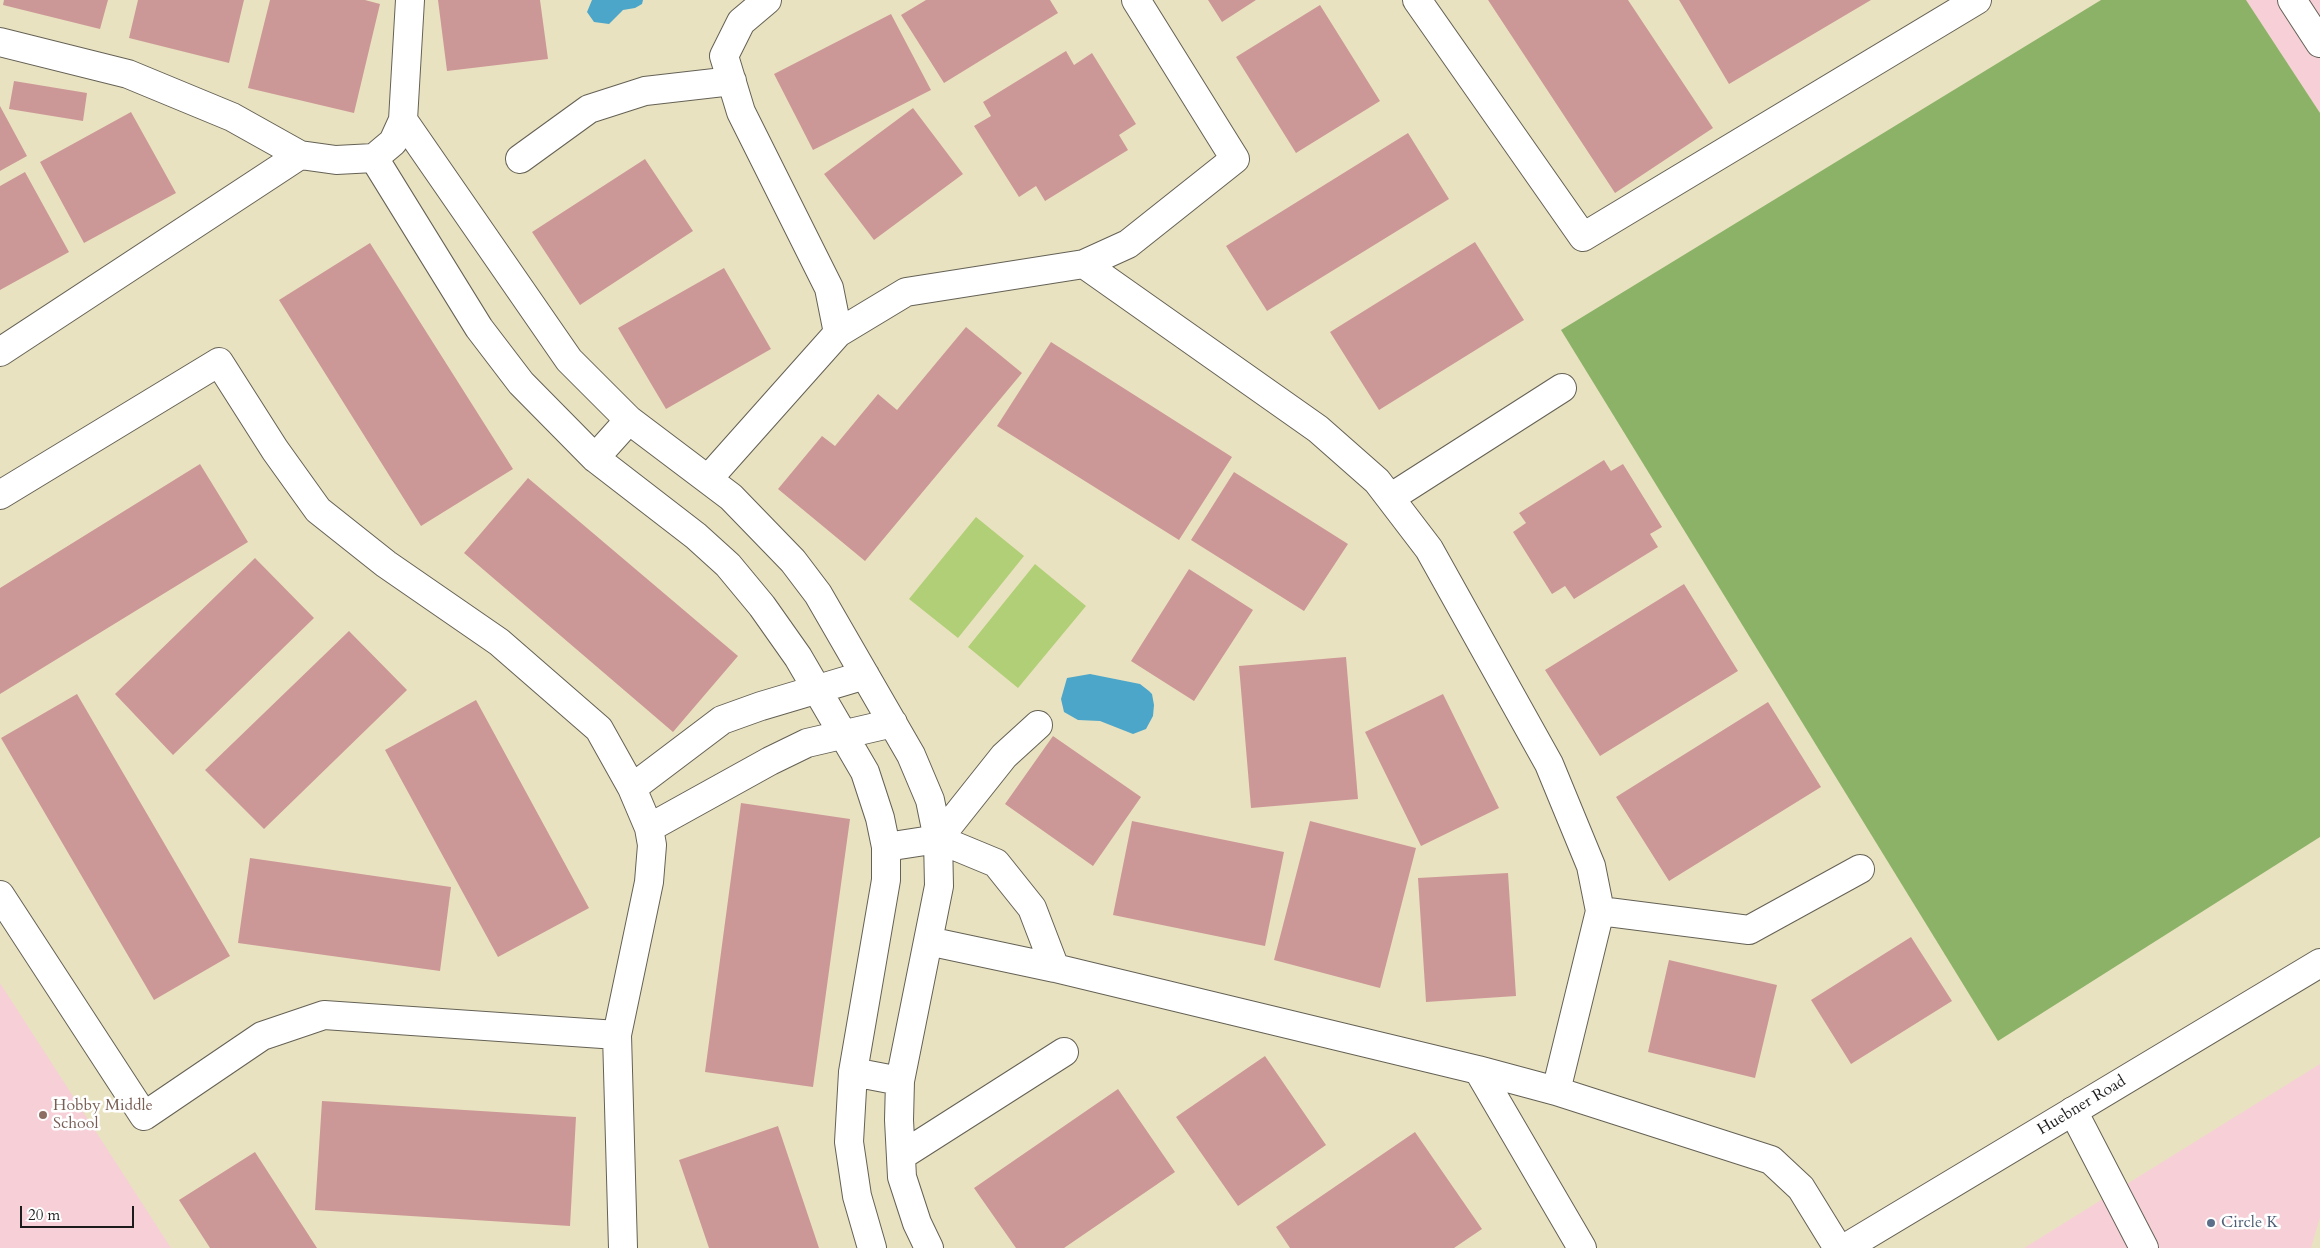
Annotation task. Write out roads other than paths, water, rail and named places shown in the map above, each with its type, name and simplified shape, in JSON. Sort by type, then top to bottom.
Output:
[{"type":"main road","points":[[0,42],[128,74],[232,117],[300,154],[336,160],[374,158],[393,142],[403,120],[410,0]]},
{"type":"main road","points":[[767,0],[741,22],[724,56],[741,112],[830,288],[838,333]]},
{"type":"main road","points":[[708,479],[838,333],[906,292],[1084,264],[1128,244],[1234,159],[1136,0]]},
{"type":"main road","points":[[1417,0],[1583,237],[1978,0]]},
{"type":"main road","points":[[2292,0],[2320,43]]},
{"type":"main road","points":[[520,158],[589,109],[645,91],[732,82]]},
{"type":"main road","points":[[403,120],[569,360],[629,420],[731,497],[793,561],[818,594],[911,755],[930,800],[938,838],[939,886],[900,1081],[901,1156],[902,1177],[917,1223],[929,1248]]},
{"type":"main road","points":[[0,352],[300,154]]},
{"type":"main road","points":[[374,158],[479,328],[522,383],[594,458],[696,536],[728,565],[762,606],[788,642],[865,772],[880,818],[886,847],[886,880],[853,1072],[849,1142],[857,1196],[872,1248]]},
{"type":"main road","points":[[1084,264],[1318,429],[1376,481],[1429,549],[1549,764],[1591,866],[1600,911],[1556,1091]]},
{"type":"main road","points":[[0,495],[219,362],[275,450],[318,510],[386,564],[499,642],[599,729],[632,788],[649,828],[652,845],[649,882],[617,1035],[623,1248]]},
{"type":"main road","points":[[1390,498],[1562,388]]},
{"type":"main road","points":[[594,458],[629,420]]},
{"type":"main road","points":[[632,788],[722,720],[865,675]]},
{"type":"main road","points":[[649,828],[799,747],[843,734],[893,723]]},
{"type":"main road","points":[[938,838],[1004,756],[1038,725]]},
{"type":"main road","points":[[886,847],[938,838],[996,862],[1032,908],[1055,968]]},
{"type":"main road","points":[[1600,911],[1749,930],[1860,869]]},
{"type":"main road","points":[[0,895],[144,1116],[262,1036],[324,1015],[617,1035]]},
{"type":"main road","points":[[928,941],[1055,968],[1478,1070],[1556,1091],[1771,1160],[1801,1188],[1838,1248]]},
{"type":"main road","name":"Huebner Road","points":[[1845,1248],[2320,963]]},
{"type":"main road","points":[[901,1156],[1064,1052]]},
{"type":"main road","points":[[1478,1070],[1582,1248]]},
{"type":"main road","points":[[853,1072],[900,1081]]},
{"type":"main road","points":[[2073,1112],[2144,1248]]},
{"type":"water","points":[[592,0],[643,0],[642,4],[635,8],[623,10],[609,24],[594,22],[587,12]]},
{"type":"water","points":[[1090,674],[1140,684],[1149,691],[1152,694],[1154,705],[1153,716],[1146,729],[1133,734],[1100,721],[1078,720],[1064,712],[1061,699],[1067,678]]},
{"type":"place","name":"Hobby Middle School","points":[[43,1115]]},
{"type":"place","name":"Circle K","points":[[2211,1223]]}]
